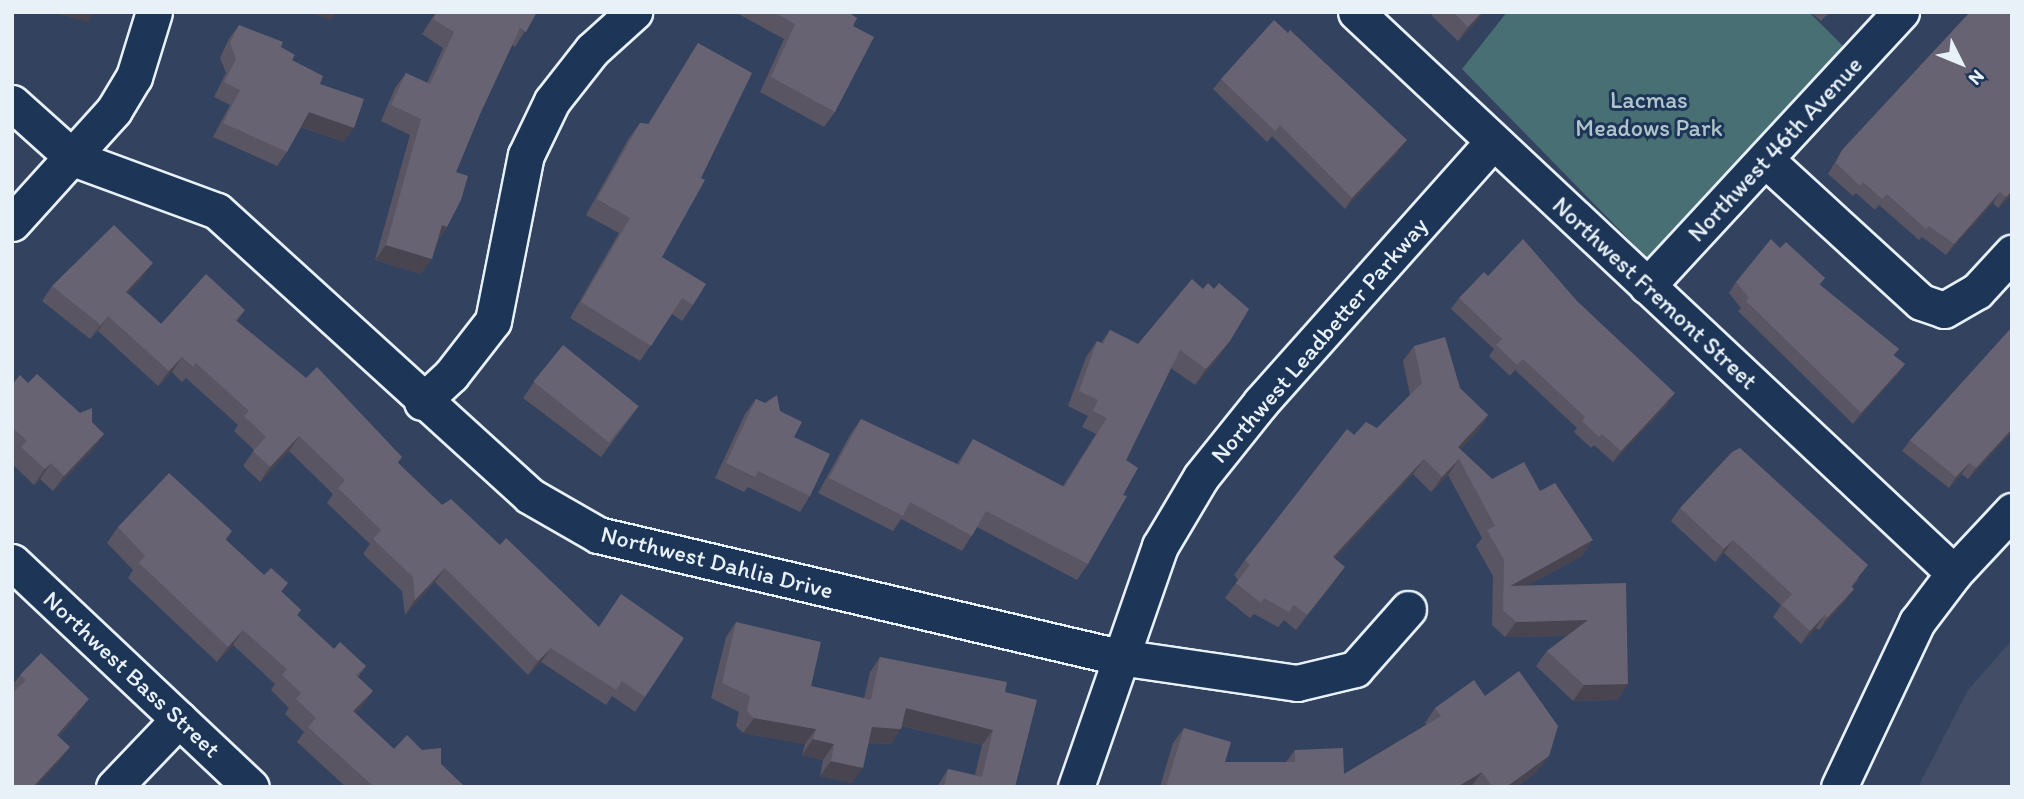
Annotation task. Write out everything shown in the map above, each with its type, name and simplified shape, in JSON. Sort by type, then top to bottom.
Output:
[{"type":"street","points":[[12,223],[114,110],[134,76],[154,12]]},
{"type":"street","points":[[422,402],[451,375],[493,321],[526,155],[552,101],[592,50],[634,12]]},
{"type":"street","name":"Northwest Fremont Street","points":[[1356,12],[1954,573]]},
{"type":"street","name":"Northwest 46th Avenue","points":[[1647,286],[1901,12]]},
{"type":"street","name":"Northwest Dahlia Drive","points":[[12,103],[73,158],[217,211],[422,402],[530,496],[598,535],[1119,657],[1297,683],[1355,669],[1408,609]]},
{"type":"street","name":"Northwest Leadbetter Parkway","points":[[1076,787],[1119,657],[1160,546],[1201,477],[1261,401],[1493,142]]},
{"type":"street","points":[[1766,160],[1921,302],[1944,310],[1977,290],[2012,253]]},
{"type":"street","points":[[1839,787],[1904,645],[1954,573],[2012,512]]},
{"type":"street","name":"Northwest Bass Street","points":[[12,562],[251,787]]},
{"type":"street","points":[[114,787],[179,719]]},
{"type":"shaded area","points":[[2012,640],[2012,787],[1918,787],[1968,690]]},
{"type":"green space","name":"Lacmas Meadows Park","points":[[1507,12],[1809,12],[1846,49],[1651,262],[1462,69]]},
{"type":"building","points":[[437,12],[537,12],[526,32],[520,28],[480,114],[456,172],[468,176],[461,200],[447,227],[442,225],[432,259],[386,245],[421,119],[391,105],[406,73],[430,84],[454,32],[433,19]]},
{"type":"building","points":[[774,12],[848,12],[857,18],[853,26],[874,37],[835,112],[771,77],[795,24]]},
{"type":"building","points":[[1453,12],[1482,12],[1468,27]]},
{"type":"building","points":[[1970,12],[2012,12],[2012,191],[2006,197],[2000,192],[1954,244],[1929,226],[1926,229],[1887,194],[1882,199],[1863,182],[1860,186],[1836,163],[1842,150]]},
{"type":"building","points":[[1274,20],[1288,33],[1290,30],[1407,140],[1352,198],[1280,125],[1275,131],[1221,79]]},
{"type":"building","points":[[239,25],[283,42],[281,47],[295,55],[292,60],[323,76],[320,84],[364,99],[354,128],[309,112],[287,152],[223,123],[240,90],[224,82],[236,59],[230,43]]},
{"type":"building","points":[[698,43],[752,73],[701,178],[705,180],[662,257],[706,284],[693,305],[682,298],[651,346],[581,302],[630,218],[597,199],[640,123],[649,124]]},
{"type":"building","points":[[114,225],[153,263],[126,292],[161,324],[206,274],[245,310],[235,320],[306,378],[317,367],[402,457],[397,462],[442,505],[451,499],[500,545],[506,538],[599,627],[621,594],[684,638],[645,697],[622,681],[616,690],[551,648],[538,661],[445,568],[415,600],[413,577],[373,539],[381,530],[338,488],[345,480],[299,436],[270,467],[253,451],[266,437],[244,416],[249,411],[196,363],[193,367],[182,357],[169,371],[108,316],[101,325],[52,286]]},
{"type":"building","points":[[1523,239],[1577,301],[1675,393],[1621,451],[1602,434],[1599,437],[1582,421],[1585,417],[1523,359],[1517,365],[1496,345],[1502,339],[1459,298],[1484,272],[1488,276]]},
{"type":"building","points":[[1771,239],[1780,248],[1786,242],[1825,278],[1819,284],[1899,349],[1893,355],[1905,364],[1861,413],[1746,301],[1749,298],[1736,282]]},
{"type":"building","points":[[1192,279],[1203,289],[1208,283],[1214,289],[1219,283],[1249,309],[1230,341],[1206,369],[1180,350],[1126,460],[1138,468],[1123,495],[1127,496],[1088,564],[986,511],[972,536],[910,502],[903,516],[829,478],[861,419],[959,465],[973,439],[1064,487],[1107,418],[1093,411],[1098,400],[1079,391],[1097,341],[1103,344],[1110,330],[1138,344]]},
{"type":"building","points":[[2012,327],[2012,429],[1976,468],[1969,463],[1956,477],[1910,440]]},
{"type":"building","points":[[1445,337],[1460,388],[1488,415],[1458,447],[1492,479],[1524,462],[1540,491],[1555,483],[1593,540],[1510,586],[1626,583],[1628,684],[1584,685],[1547,651],[1588,620],[1516,622],[1503,610],[1504,560],[1487,530],[1495,526],[1459,459],[1442,477],[1424,459],[1333,557],[1345,567],[1307,615],[1294,605],[1289,612],[1264,598],[1261,603],[1236,583],[1250,565],[1245,560],[1347,429],[1354,435],[1366,422],[1377,428],[1422,383],[1414,346]]},
{"type":"building","points":[[563,345],[638,406],[609,443],[533,382]]},
{"type":"building","points":[[37,374],[80,413],[92,408],[92,422],[104,434],[64,476],[51,463],[45,469],[21,447],[27,441],[12,427],[12,385],[20,375],[28,383]]},
{"type":"building","points":[[777,395],[780,411],[802,422],[794,437],[830,454],[810,496],[758,471],[755,477],[726,463],[756,399],[765,403]]},
{"type":"building","points":[[1740,448],[1868,565],[1851,586],[1854,589],[1827,618],[1825,615],[1810,631],[1782,605],[1792,594],[1733,540],[1724,549],[1680,508],[1732,452]]},
{"type":"building","points":[[169,473],[232,531],[225,539],[264,575],[271,568],[288,583],[281,591],[301,610],[297,615],[334,649],[340,642],[366,666],[356,675],[373,691],[353,711],[394,749],[407,735],[422,750],[441,748],[441,764],[465,787],[374,787],[308,727],[316,718],[296,699],[301,693],[282,675],[287,669],[243,630],[228,647],[139,563],[145,556],[118,527]]},
{"type":"building","points":[[736,622],[821,642],[811,686],[871,700],[880,657],[1007,682],[1005,692],[1037,700],[1015,787],[944,787],[948,769],[982,777],[993,730],[906,708],[901,729],[872,727],[863,768],[831,761],[834,744],[813,739],[816,729],[754,718],[747,711],[750,696],[722,683]]},
{"type":"building","points":[[41,653],[89,699],[57,735],[70,747],[33,787],[12,787],[12,694],[26,680],[20,675]]},
{"type":"building","points":[[1519,671],[1558,726],[1549,756],[1506,787],[1493,787],[1482,772],[1457,787],[1166,787],[1184,728],[1231,742],[1225,762],[1295,762],[1295,750],[1343,748],[1344,774],[1441,716],[1435,708],[1474,680],[1485,696]]}]
